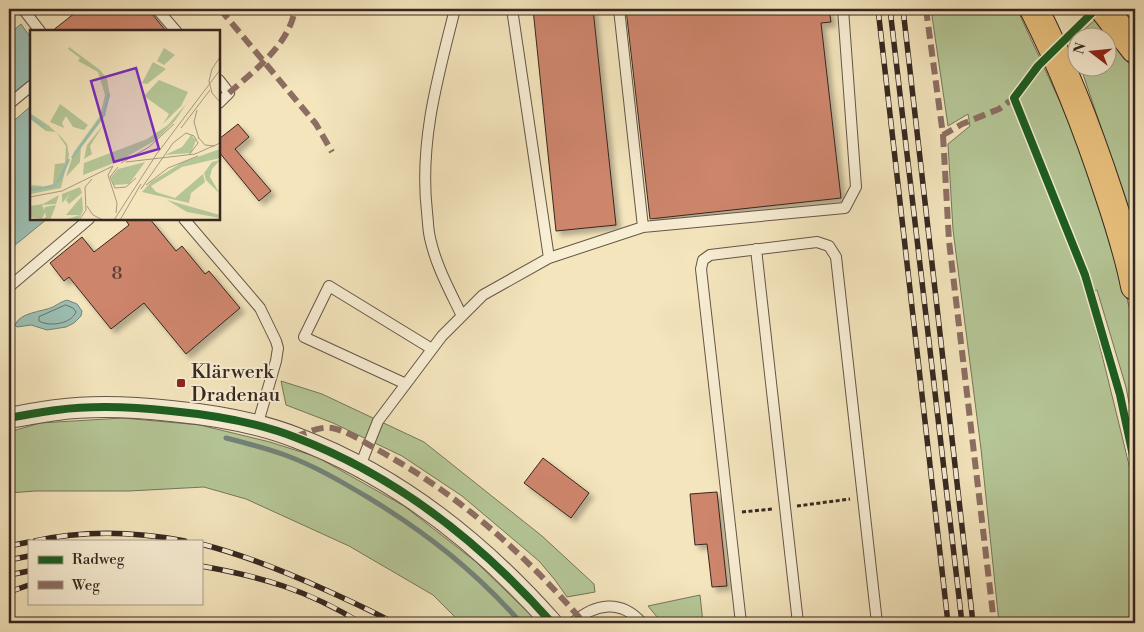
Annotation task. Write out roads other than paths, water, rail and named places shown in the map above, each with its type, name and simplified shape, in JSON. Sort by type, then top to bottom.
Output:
[{"type":"highway","points":[[1034,9],[1084,123],[1116,215],[1135,286]]},
{"type":"highway","points":[[1104,9],[1135,49]]},
{"type":"street","points":[[9,418],[58,410],[130,407],[212,416],[295,437],[360,466],[405,493],[456,532],[524,592],[552,623]]},
{"type":"lane","points":[[23,9],[39,30]]},
{"type":"lane","points":[[157,9],[175,30]]},
{"type":"lane","points":[[455,9],[436,84],[426,136],[424,188],[430,239],[445,281],[462,316]]},
{"type":"lane","points":[[512,9],[549,258]]},
{"type":"lane","points":[[619,9],[643,227]]},
{"type":"lane","points":[[360,466],[378,421],[442,336],[483,295],[549,258],[643,227],[845,208],[856,186],[843,9]]},
{"type":"lane","points":[[220,81],[230,93],[220,102]]},
{"type":"lane","points":[[9,104],[30,87]]},
{"type":"lane","points":[[9,287],[88,220]]},
{"type":"lane","points":[[185,220],[260,308],[276,341],[278,348],[276,361],[257,426]]},
{"type":"lane","points":[[741,623],[701,269],[703,260],[710,255],[817,242],[829,246],[836,257],[877,623]]},
{"type":"lane","points":[[756,249],[798,623]]},
{"type":"lane","points":[[406,384],[304,337],[329,286],[432,349]]},
{"type":"lane","points":[[573,623],[591,609],[603,607],[618,607],[627,610],[642,623]]},
{"type":"water","points":[[21,24],[30,37],[30,80],[9,98],[9,34]]},
{"type":"water","points":[[30,107],[30,220],[46,220],[9,250],[9,125]]},
{"type":"water","points":[[67,300],[77,304],[82,311],[81,316],[74,323],[66,327],[47,330],[31,325],[17,327],[15,325],[26,315],[53,307]]},
{"type":"waterway","points":[[226,438],[278,452],[296,459],[369,498],[411,525],[450,554],[504,604],[521,623]]},
{"type":"railway","points":[[878,9],[948,623]]},
{"type":"railway","points":[[890,9],[962,623]]},
{"type":"railway","points":[[903,9],[973,623]]},
{"type":"railway","points":[[40,540],[91,534],[129,534],[179,540]]},
{"type":"railway","points":[[9,546],[28,542]]},
{"type":"railway","points":[[202,544],[234,553],[281,571],[394,623]]},
{"type":"railway","points":[[9,560],[28,556]]},
{"type":"railway","points":[[202,566],[245,575],[284,586],[322,602],[361,623]]},
{"type":"railway","points":[[9,575],[28,571]]},
{"type":"railway","points":[[9,592],[28,585]]},
{"type":"place","name":"Klärwerk Dradenau","points":[[181,383]]}]
